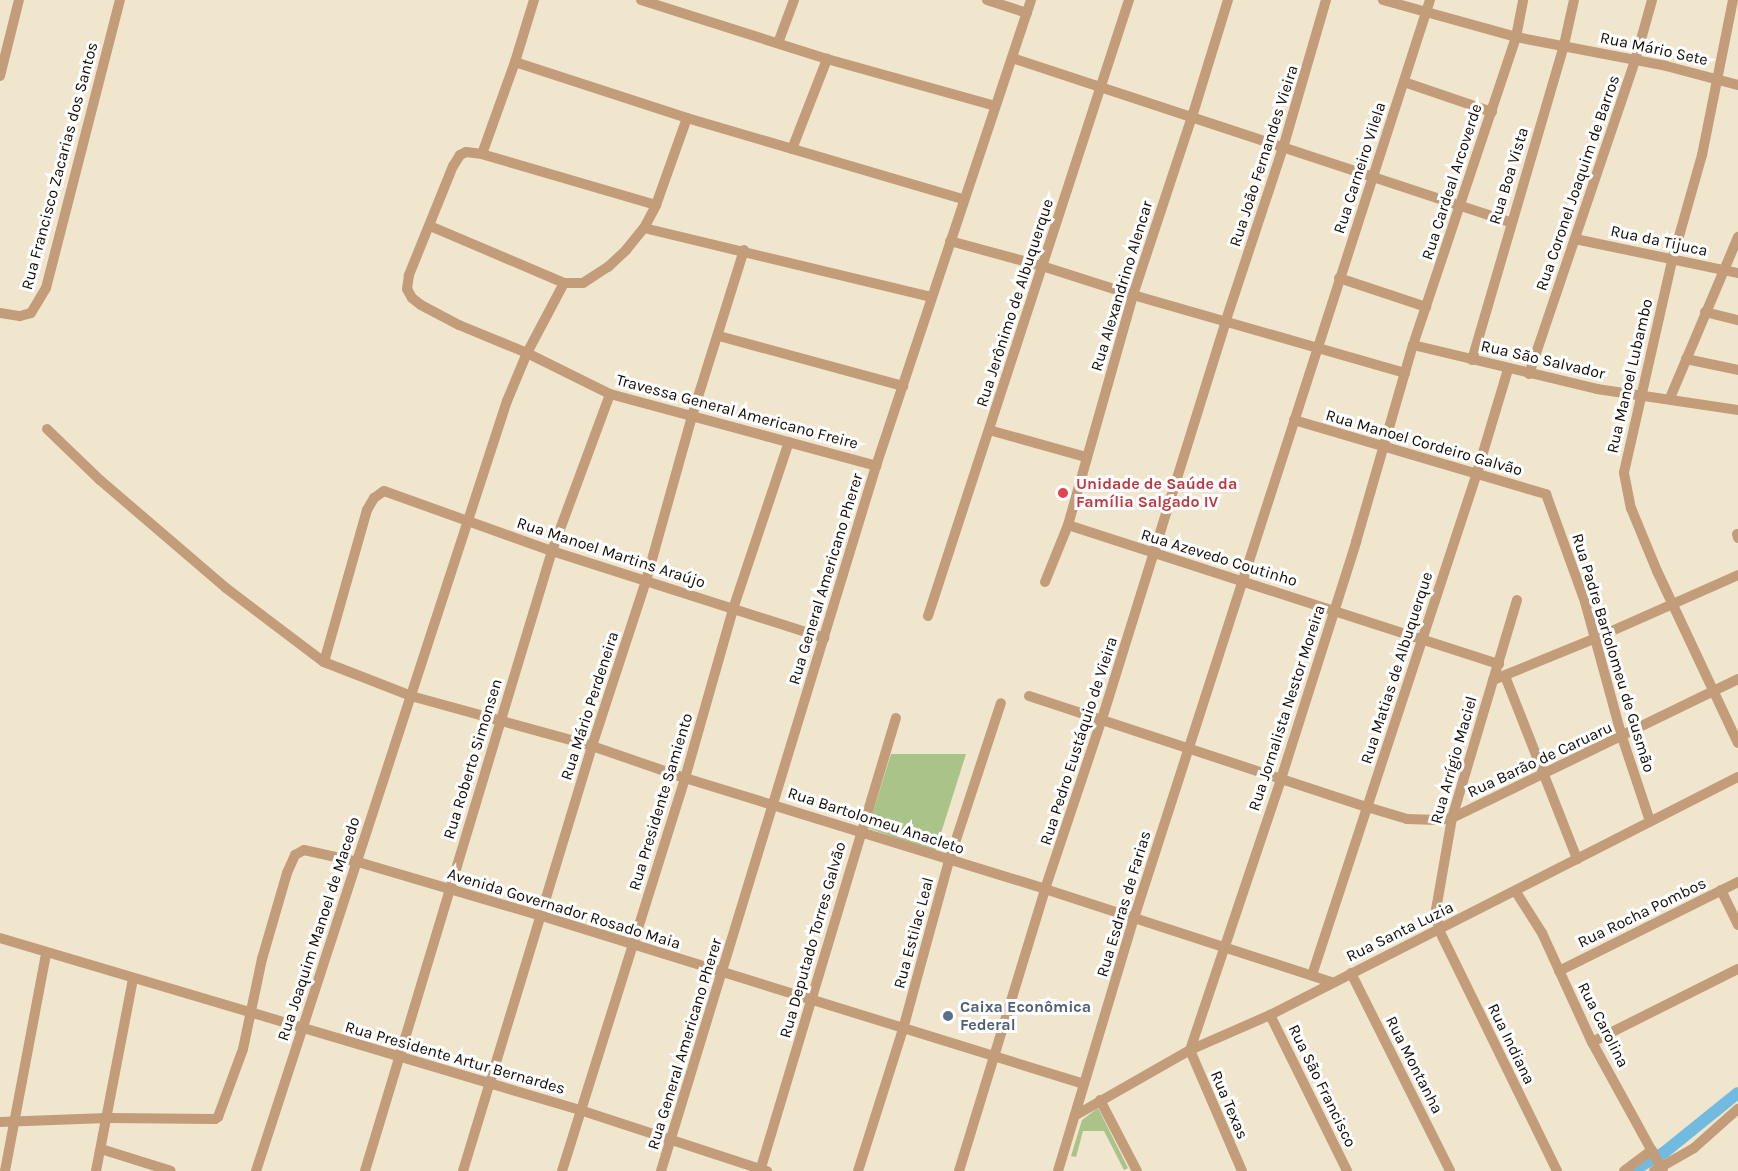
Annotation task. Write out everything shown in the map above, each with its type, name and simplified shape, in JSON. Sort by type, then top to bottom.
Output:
[{"type":"street","points":[[0,76],[18,0]]},
{"type":"street","name":"Rua Francisco Zacarias dos Santos","points":[[3,314],[20,316],[31,313],[46,288],[120,0]]},
{"type":"street","points":[[482,154],[515,62],[534,0]]},
{"type":"street","points":[[641,0],[827,59],[995,106]]},
{"type":"street","points":[[778,43],[794,0]]},
{"type":"street","points":[[987,0],[1027,13]]},
{"type":"street","name":"Rua General Americano Pherer","points":[[661,1171],[876,466],[1031,0]]},
{"type":"street","name":"Rua Jerônimo de Albuquerque","points":[[928,616],[1129,0]]},
{"type":"street","name":"Rua Alexandrino Alencar","points":[[1046,582],[1068,525],[1132,295],[1192,117],[1228,0]]},
{"type":"street","name":"Rua João Fernandes Vieira","points":[[1227,320],[1283,148],[1326,0]]},
{"type":"street","name":"Rua Mário Sete","points":[[1383,0],[1516,37],[1563,45],[1738,85]]},
{"type":"street","name":"Rua Carneiro Vilela","points":[[1244,582],[1317,346],[1431,0]]},
{"type":"street","name":"Rua Cardeal Arcoverde","points":[[1405,373],[1516,37],[1523,0]]},
{"type":"street","name":"Rua Boa Vista","points":[[1472,360],[1574,0]]},
{"type":"street","name":"Rua Coronel Joaquim de Barros","points":[[1529,374],[1635,61],[1652,0]]},
{"type":"street","name":"Rua Manoel Lubambo","points":[[1733,0],[1702,155],[1672,261],[1643,395],[1624,465],[1625,489],[1673,604],[1738,743]]},
{"type":"street","points":[[1012,58],[1510,222]]},
{"type":"street","points":[[792,149],[827,59]]},
{"type":"street","points":[[515,62],[687,118],[963,199]]},
{"type":"street","points":[[1404,82],[1492,112]]},
{"type":"street","points":[[656,205],[482,154],[466,152],[460,155],[453,166],[430,226],[564,283],[575,285],[591,279],[626,250],[644,228],[656,205],[687,118]]},
{"type":"street","name":"Travessa General Americano Freire","points":[[430,226],[410,275],[407,289],[421,305],[459,325],[527,353],[610,394],[876,466]]},
{"type":"street","points":[[644,228],[744,250],[932,297]]},
{"type":"street","points":[[1670,398],[1738,237]]},
{"type":"street","name":"Rua da Tijuca","points":[[1575,238],[1672,261],[1738,273]]},
{"type":"street","points":[[950,241],[1405,373]]},
{"type":"street","name":"Rua Mário Perdeneira","points":[[463,1171],[592,746],[646,581],[692,416],[744,250]]},
{"type":"street","points":[[1340,278],[1426,307]]},
{"type":"street","name":"Rua Joaquim Manoel de Macedo","points":[[256,1171],[358,862],[466,520],[507,401],[527,353],[564,283]]},
{"type":"street","points":[[1705,312],[1738,320]]},
{"type":"street","name":"Rua Pedro Eustáquio de Vieira","points":[[958,1171],[1045,889],[1102,719],[1227,320]]},
{"type":"street","points":[[718,336],[903,386]]},
{"type":"street","name":"Rua São Salvador","points":[[1413,345],[1597,389],[1670,398],[1738,410]]},
{"type":"street","points":[[1686,359],[1738,370]]},
{"type":"street","name":"Rua Matias de Albuquerque","points":[[1312,975],[1476,476],[1508,369]]},
{"type":"street","name":"Rua Jornalista Nestor Moreira","points":[[1190,1050],[1281,779],[1385,448],[1405,373]]},
{"type":"street","name":"Rua Roberto Simonsen","points":[[365,1171],[552,551],[610,394]]},
{"type":"street","name":"Rua Manoel Cordeiro Galvão","points":[[1294,420],[1476,476],[1546,494]]},
{"type":"street","name":"Rua Bartolomeu Anacleto","points":[[47,429],[100,480],[218,581],[301,647],[324,662],[411,696],[592,746],[686,778],[1045,889],[1331,982]]},
{"type":"street","points":[[989,430],[1086,457]]},
{"type":"street","name":"Rua Presidente Samiento","points":[[562,1171],[686,778],[733,609],[789,442]]},
{"type":"street","name":"Rua Manoel Martins Araújo","points":[[324,662],[367,510],[379,493],[391,492],[552,551],[824,638]]},
{"type":"street","name":"Rua Padre Bartolomeu de Gusmão","points":[[1546,494],[1596,638],[1622,737],[1650,821]]},
{"type":"street","name":"Rua Azevedo Coutinho","points":[[1068,525],[1499,664]]},
{"type":"street","points":[[1493,680],[1596,638],[1738,575]]},
{"type":"street","name":"Rua Esdras de Farias","points":[[1058,1171],[1134,918],[1244,582]]},
{"type":"street","name":"Rua Arrígio Maciel","points":[[1438,930],[1436,910],[1438,888],[1452,818],[1517,600]]},
{"type":"street","points":[[1505,676],[1542,775],[1578,859]]},
{"type":"street","name":"Rua Barão de Caruaru","points":[[1452,818],[1738,679]]},
{"type":"street","points":[[1029,696],[1189,750],[1407,819],[1452,818]]},
{"type":"street","name":"Rua Estilac Leal","points":[[858,1171],[903,1029],[949,861],[1001,703]]},
{"type":"street","name":"Rua Deputado Torres Galvão","points":[[763,1170],[896,718]]},
{"type":"street","name":"Rua Santa Luzia","points":[[1076,1115],[1190,1050],[1270,1015],[1738,777]]},
{"type":"street","name":"Avenida Governador Rosado Maia","points":[[251,1013],[262,959],[287,873],[295,855],[304,850],[358,862],[542,916],[994,1058],[1084,1084]]},
{"type":"street","name":"Rua Rocha Pombos","points":[[1559,970],[1738,882]]},
{"type":"street","points":[[1721,890],[1738,925]]},
{"type":"street","name":"Rua Carolina","points":[[1515,892],[1542,933],[1593,1042],[1657,1163]]},
{"type":"street","name":"Rua Indiana","points":[[1438,930],[1557,1171]]},
{"type":"street","name":"Rua Presidente Artur Bernardes","points":[[0,938],[46,954],[580,1110],[763,1170]]},
{"type":"street","points":[[5,1171],[46,954]]},
{"type":"street","points":[[1593,1042],[1738,969]]},
{"type":"street","name":"Rua Montanha","points":[[1351,974],[1450,1171]]},
{"type":"street","points":[[96,1171],[133,979]]},
{"type":"street","points":[[0,1122],[14,1124],[107,1118],[215,1119],[218,1117],[243,1049],[251,1013]]},
{"type":"street","name":"Rua São Francisco","points":[[1270,1015],[1347,1171]]},
{"type":"street","name":"Rua Texas","points":[[1190,1050],[1242,1171]]},
{"type":"street","points":[[1100,1100],[1137,1171]]},
{"type":"street","points":[[1624,1171],[1657,1163],[1694,1148],[1738,1109]]},
{"type":"street","points":[[101,1149],[171,1171]]},
{"type":"green space","points":[[891,754],[966,754],[935,852],[868,828]]},
{"type":"green space","points":[[1098,1108],[1128,1168],[1124,1170],[1104,1131],[1083,1131],[1076,1157],[1071,1156],[1082,1120]]},
{"type":"waterway","points":[[1632,1171],[1666,1151],[1738,1093]]},
{"type":"place","name":"Unidade de Saúde da Família Salgado IV","points":[[1063,493]]},
{"type":"place","name":"Caixa Econômica Federal","points":[[948,1016]]}]
